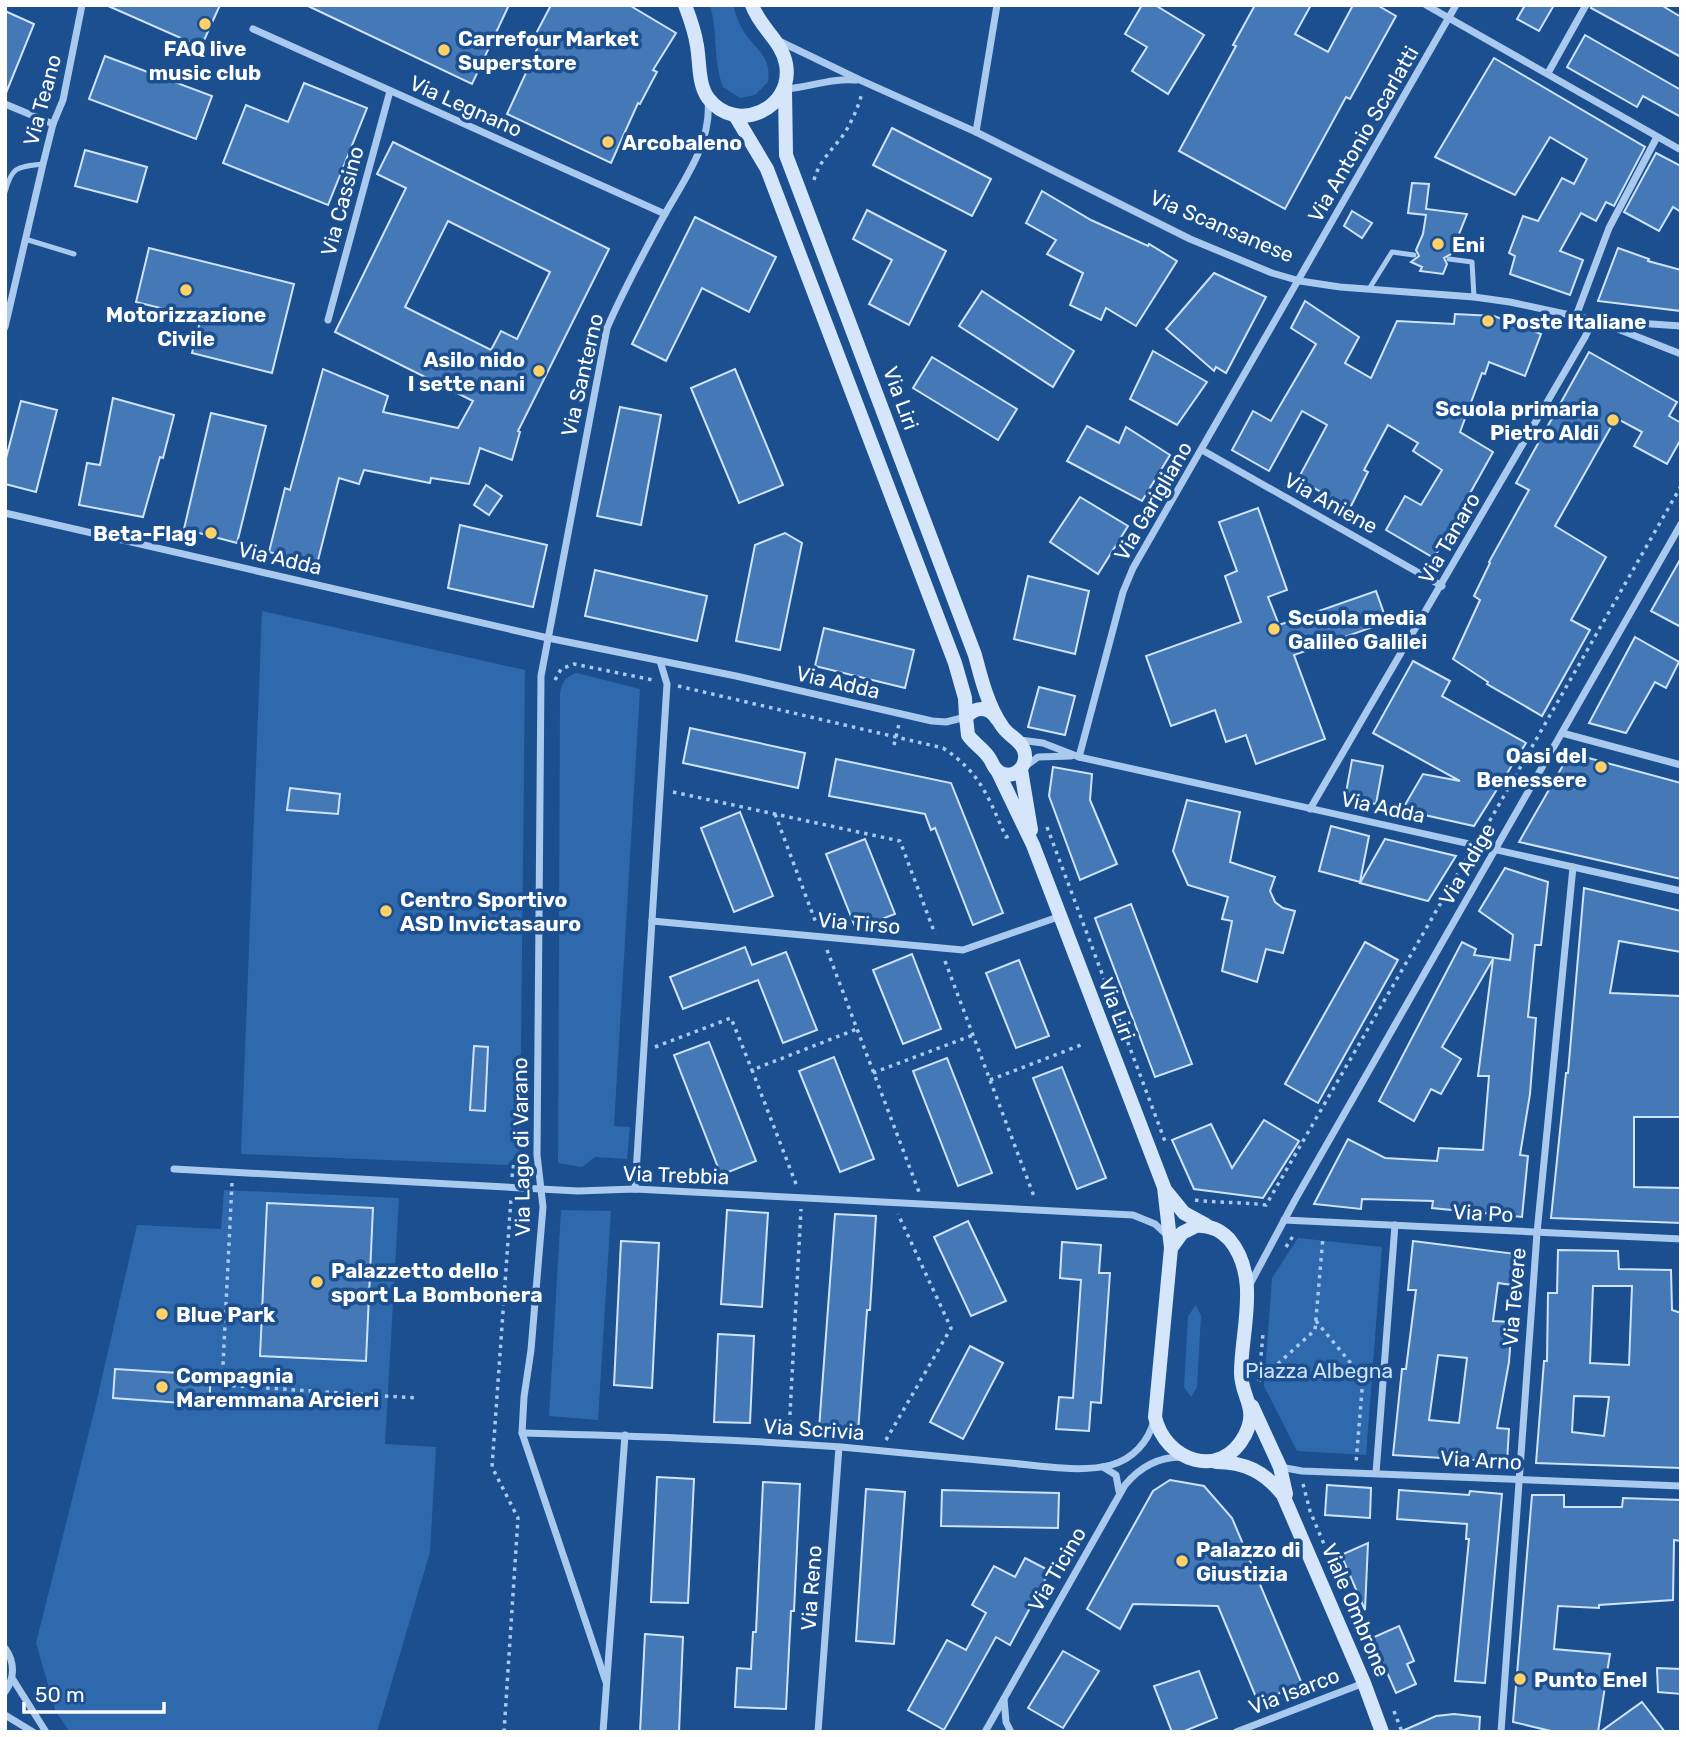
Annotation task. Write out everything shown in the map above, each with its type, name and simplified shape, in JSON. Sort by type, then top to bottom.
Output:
[{"type":"main road","points":[[685,5],[691,21],[703,86],[708,98],[720,109],[736,117],[751,116],[765,111],[785,89]]},
{"type":"main road","name":"Via Scansanese","points":[[752,5],[760,23],[775,39],[786,62],[785,89]]},
{"type":"main road","name":"Via Liri","points":[[785,89],[786,155],[975,654],[997,719],[1024,749],[1021,770],[1033,845]]},
{"type":"main road","name":"Via Liri","points":[[736,117],[767,169],[955,663],[965,698],[968,735],[985,752],[997,770],[1033,845],[1164,1187],[1170,1243],[1155,1417]]},
{"type":"main road","points":[[966,717],[980,709],[990,711],[997,719]]},
{"type":"main road","points":[[997,770],[1007,774],[1021,770]]},
{"type":"main road","name":"Via Liri","points":[[1164,1187],[1184,1213],[1223,1233],[1232,1243],[1244,1266],[1247,1290],[1241,1371],[1243,1386],[1250,1401]]},
{"type":"main road","points":[[1170,1243],[1189,1228],[1209,1226]]},
{"type":"main road","points":[[1211,1462],[1231,1452],[1245,1435],[1249,1424],[1250,1401]]},
{"type":"main road","name":"Viale Ombrone","points":[[1250,1401],[1280,1468],[1289,1506]]},
{"type":"main road","points":[[1155,1417],[1166,1442],[1186,1457]]},
{"type":"main road","name":"Viale Ombrone","points":[[1186,1457],[1241,1464],[1257,1470],[1276,1485],[1289,1506],[1382,1732]]},
{"type":"street","name":"Via Teano","points":[[5,327],[53,124],[63,100],[82,5]]},
{"type":"street","points":[[976,132],[997,5]]},
{"type":"street","points":[[1426,5],[1681,150]]},
{"type":"street","name":"Via Antonio Scarlatti","points":[[1300,281],[1456,5]]},
{"type":"street","points":[[1548,73],[1586,5]]},
{"type":"street","name":"Via Legnano","points":[[253,30],[665,214]]},
{"type":"street","name":"Via Scansanese","points":[[775,39],[976,132],[1190,239],[1272,273],[1300,281],[1510,302],[1593,320],[1681,354]]},
{"type":"street","name":"Via Scansanese","points":[[785,89],[835,79],[860,80]]},
{"type":"street","name":"Via Cassino","points":[[328,320],[390,91]]},
{"type":"street","name":"Via Santerno","points":[[548,638],[607,328],[621,295],[699,151],[709,118],[708,98]]},
{"type":"street","points":[[5,104],[53,124]]},
{"type":"street","points":[[1576,316],[1609,228],[1657,137]]},
{"type":"street","name":"Via Garigliano","points":[[1079,757],[1123,592],[1133,568],[1300,281]]},
{"type":"street","name":"Via Scansanese","points":[[1593,320],[1681,326]]},
{"type":"street","name":"Via Tanaro","points":[[1310,809],[1442,586],[1586,337],[1593,320]]},
{"type":"street","name":"Via Aniene","points":[[1202,450],[1442,586]]},
{"type":"street","name":"Via Adda","points":[[5,513],[548,638],[932,721],[946,722],[966,717]]},
{"type":"street","name":"Via Adige","points":[[1247,1290],[1284,1220],[1681,524]]},
{"type":"street","name":"Via Lago di Varano","points":[[548,638],[541,676],[537,1155],[543,1207],[522,1433],[606,1682]]},
{"type":"street","points":[[635,1189],[667,684],[660,661]]},
{"type":"street","points":[[1562,733],[1681,765]]},
{"type":"street","name":"Via Adda","points":[[1014,738],[1043,743],[1079,757],[1681,891]]},
{"type":"street","name":"Via Adda","points":[[1021,770],[1038,757],[1079,757]]},
{"type":"street","name":"Via Tevere","points":[[1501,1732],[1517,1480],[1537,1233],[1573,867]]},
{"type":"street","name":"Via Tirso","points":[[652,921],[963,950],[1059,917]]},
{"type":"street","name":"Via Trebbia","points":[[174,1169],[578,1191],[635,1189],[1133,1215],[1155,1224],[1170,1243]]},
{"type":"street","name":"Via Po","points":[[1284,1220],[1681,1239]]},
{"type":"street","points":[[1376,1473],[1395,1226]]},
{"type":"street","name":"Via Scrivia","points":[[522,1433],[625,1435],[839,1447],[1056,1468],[1103,1466],[1122,1461],[1146,1439],[1155,1417]]},
{"type":"street","name":"Via Lago di Varano","points":[[603,1732],[625,1435]]},
{"type":"street","name":"Via Reno","points":[[818,1732],[839,1447]]},
{"type":"street","name":"Via Ticino","points":[[985,1732],[1119,1495],[1133,1475],[1164,1459],[1186,1457]]},
{"type":"street","points":[[1103,1466],[1116,1475],[1119,1495]]},
{"type":"street","name":"Via Arno","points":[[1280,1468],[1681,1486]]},
{"type":"street","points":[[5,1648],[12,1661],[12,1678],[5,1692]]},
{"type":"street","points":[[12,1678],[46,1732]]},
{"type":"street","name":"Via Isarco","points":[[1237,1732],[1364,1683]]},
{"type":"street","points":[[1004,1697],[1006,1722],[1011,1732]]},
{"type":"street","points":[[5,1714],[33,1732]]},
{"type":"lane","points":[[5,192],[10,175],[19,167],[43,164]]},
{"type":"lane","points":[[25,239],[74,254]]},
{"type":"lane","points":[[1369,289],[1392,252],[1414,255]]},
{"type":"lane","points":[[1449,260],[1472,262],[1474,297]]},
{"type":"path","points":[[1190,1199],[1266,1205],[1681,486]]},
{"type":"path","points":[[561,669],[574,664],[943,748],[958,757],[984,787],[1006,837]]},
{"type":"path","points":[[894,746],[896,736]]},
{"type":"path","points":[[775,814],[923,1204]]},
{"type":"path","points":[[1041,823],[1046,825],[1049,831],[1162,1129],[1166,1142],[1165,1152]]},
{"type":"path","points":[[644,1051],[731,1017],[752,1070]]},
{"type":"path","points":[[873,1073],[973,1035]]},
{"type":"path","points":[[990,1080],[1081,1045]]},
{"type":"path","points":[[232,1171],[222,1385],[416,1398]]},
{"type":"path","points":[[879,1451],[951,1328],[892,1202]]},
{"type":"path","points":[[1259,1381],[1315,1329],[1323,1237]]},
{"type":"path","points":[[1316,1321],[1363,1378],[1355,1472]]},
{"type":"green space","points":[[710,5],[733,5],[744,32],[768,66],[768,82],[755,95],[740,98],[723,87]]},
{"type":"green space","name":"Centro Sportivo ASD Invictasauro","points":[[262,611],[525,670],[520,1151],[507,1165],[241,1154]]},
{"type":"green space","points":[[577,673],[640,689],[614,1126],[630,1127],[627,1159],[595,1157],[582,1167],[558,1163],[560,693],[565,680]]},
{"type":"green space","points":[[224,1190],[399,1198],[385,1444],[436,1447],[430,1552],[377,1732],[70,1732],[56,1712],[36,1643],[95,1408],[137,1225],[221,1229]]},
{"type":"green space","points":[[561,1210],[611,1211],[598,1420],[549,1416]]},
{"type":"green space","name":"Piazza Albegna","points":[[1298,1238],[1382,1247],[1366,1455],[1297,1451],[1264,1386],[1272,1278]]},
{"type":"green space","points":[[1196,1305],[1201,1316],[1197,1387],[1191,1397],[1184,1387],[1188,1316]]},
{"type":"building","points":[[106,5],[220,5],[201,47]]},
{"type":"building","name":"Carrefour Market Superstore","points":[[306,5],[509,5],[472,84]]},
{"type":"building","points":[[551,5],[629,5],[676,33],[653,70],[657,72],[640,104],[638,103],[611,163],[507,114],[537,49],[530,45]]},
{"type":"building","points":[[1142,5],[1155,5],[1204,35],[1168,94],[1132,71],[1147,47],[1125,34]]},
{"type":"building","points":[[1255,5],[1311,5],[1295,34],[1328,52],[1353,5],[1377,5],[1396,16],[1350,99],[1346,97],[1285,209],[1179,151]]},
{"type":"building","points":[[1525,5],[1554,5],[1539,31],[1517,19]]},
{"type":"building","points":[[1592,5],[1661,5],[1681,17],[1681,57],[1591,8]]},
{"type":"building","points":[[5,11],[34,24],[6,93],[5,93]]},
{"type":"building","points":[[1585,35],[1681,90],[1681,117],[1643,96],[1637,107],[1567,67]]},
{"type":"building","points":[[105,56],[212,96],[196,139],[89,99]]},
{"type":"building","points":[[1494,58],[1645,147],[1614,206],[1606,202],[1596,221],[1581,213],[1560,251],[1583,260],[1570,295],[1510,274],[1515,256],[1509,253],[1523,216],[1538,221],[1562,178],[1574,184],[1587,159],[1550,137],[1515,195],[1435,157]]},
{"type":"building","points":[[304,83],[367,108],[328,205],[223,163],[246,105],[288,122]]},
{"type":"building","points":[[892,128],[991,179],[972,216],[873,165]]},
{"type":"building","points":[[393,142],[609,249],[518,431],[520,432],[512,460],[480,448],[469,484],[431,478],[430,483],[364,470],[359,484],[339,478],[317,564],[269,552],[285,488],[290,490],[323,369],[388,396],[383,412],[458,428],[473,401],[335,332],[406,188],[377,174]],"holes":[[[448,221],[550,272],[517,339],[501,331],[491,350],[405,307]]]},
{"type":"building","points":[[85,150],[147,167],[137,202],[75,186]]},
{"type":"building","points":[[1656,153],[1681,166],[1681,212],[1673,207],[1659,231],[1624,212]]},
{"type":"building","points":[[1412,183],[1429,184],[1426,209],[1467,214],[1451,254],[1444,258],[1447,264],[1443,274],[1420,271],[1422,267],[1411,262],[1419,256],[1416,250],[1423,234],[1426,215],[1408,213]]},
{"type":"building","points":[[1042,191],[1091,220],[1148,246],[1149,244],[1177,261],[1136,326],[1106,308],[1101,320],[1070,305],[1083,273],[1047,254],[1056,240],[1026,223]]},
{"type":"building","points":[[867,210],[946,251],[909,325],[869,304],[892,260],[853,239]]},
{"type":"building","points":[[1352,211],[1372,223],[1362,238],[1344,226]]},
{"type":"building","points":[[695,217],[776,257],[749,312],[702,288],[666,361],[632,344]]},
{"type":"building","points":[[149,248],[294,284],[272,373],[192,353],[201,318],[136,302]]},
{"type":"building","points":[[1618,248],[1649,259],[1648,261],[1681,270],[1681,311],[1598,301]]},
{"type":"building","points":[[1214,273],[1266,297],[1226,373],[1216,367],[1214,371],[1166,329]]},
{"type":"building","points":[[982,291],[1074,351],[1053,387],[959,326]]},
{"type":"building","points":[[1305,301],[1359,337],[1345,363],[1371,378],[1397,321],[1454,324],[1455,314],[1494,316],[1541,334],[1525,376],[1489,362],[1485,374],[1482,373],[1460,432],[1493,452],[1434,558],[1386,530],[1405,496],[1421,505],[1442,470],[1413,451],[1418,443],[1388,425],[1364,470],[1368,472],[1350,508],[1298,479],[1327,425],[1302,411],[1269,471],[1232,450],[1253,411],[1271,421],[1316,344],[1291,328]]},
{"type":"building","points":[[1153,351],[1207,382],[1177,425],[1130,399]]},
{"type":"building","points":[[1589,352],[1677,402],[1669,416],[1681,423],[1681,439],[1667,464],[1634,446],[1642,432],[1616,418],[1555,526],[1606,557],[1571,620],[1590,630],[1542,716],[1487,684],[1488,682],[1453,659],[1480,600],[1474,596],[1489,562],[1529,490],[1516,483]]},
{"type":"building","points":[[932,357],[1017,409],[998,440],[913,388]]},
{"type":"building","points":[[735,369],[783,485],[739,503],[691,388]]},
{"type":"building","points":[[113,398],[174,415],[143,517],[79,505],[87,463],[100,465]]},
{"type":"building","points":[[21,401],[57,410],[36,492],[5,484],[5,462]]},
{"type":"building","points":[[620,407],[661,415],[641,525],[597,516]]},
{"type":"building","points":[[211,413],[266,426],[237,543],[184,529]]},
{"type":"building","points":[[1087,426],[1119,443],[1126,427],[1170,455],[1142,501],[1067,461]]},
{"type":"building","points":[[486,485],[502,496],[489,515],[474,505]]},
{"type":"building","points":[[1080,497],[1128,526],[1098,574],[1050,542]]},
{"type":"building","points":[[1258,508],[1287,590],[1268,597],[1279,625],[1376,591],[1387,622],[1294,655],[1325,739],[1256,764],[1246,735],[1226,742],[1215,710],[1171,726],[1146,656],[1241,622],[1225,576],[1237,571],[1219,522]]},
{"type":"building","points":[[460,525],[547,545],[533,607],[448,588]]},
{"type":"building","points":[[785,533],[802,543],[780,650],[736,641],[755,545]]},
{"type":"building","points":[[1681,558],[1681,627],[1651,611]]},
{"type":"building","points":[[595,570],[707,596],[697,641],[585,616]]},
{"type":"building","points":[[1028,576],[1089,591],[1075,654],[1014,639]]},
{"type":"building","points":[[824,628],[914,650],[905,688],[815,666]]},
{"type":"building","points":[[1635,637],[1679,662],[1666,688],[1655,682],[1626,733],[1589,723]]},
{"type":"building","points":[[1413,661],[1450,681],[1442,696],[1526,743],[1474,826],[1402,810],[1423,774],[1460,781],[1373,733]]},
{"type":"building","points":[[1039,687],[1075,696],[1065,735],[1028,727]]},
{"type":"building","points":[[690,728],[805,753],[798,788],[683,763]]},
{"type":"building","points":[[1570,753],[1681,783],[1681,879],[1519,842]]},
{"type":"building","points":[[836,759],[951,783],[1003,913],[973,925],[935,828],[931,830],[925,814],[829,796]]},
{"type":"building","points":[[1352,760],[1383,766],[1376,804],[1345,798]]},
{"type":"building","points":[[1053,767],[1092,774],[1090,800],[1117,864],[1080,880],[1049,796]]},
{"type":"building","points":[[290,788],[340,794],[338,814],[287,810]]},
{"type":"building","points":[[1187,800],[1240,812],[1230,862],[1275,877],[1270,891],[1275,902],[1283,908],[1295,911],[1283,953],[1266,949],[1257,982],[1222,971],[1232,921],[1222,919],[1228,897],[1188,885],[1173,851]]},
{"type":"building","points":[[740,812],[773,896],[734,912],[701,828]]},
{"type":"building","points":[[1331,826],[1369,836],[1360,882],[1319,871]]},
{"type":"building","points":[[865,839],[895,914],[856,929],[826,854]]},
{"type":"building","points":[[1385,839],[1456,856],[1428,901],[1360,883]]},
{"type":"building","points":[[1505,868],[1548,882],[1541,945],[1535,945],[1528,1017],[1536,1018],[1530,1094],[1520,1155],[1528,1156],[1522,1217],[1432,1208],[1433,1201],[1362,1199],[1361,1209],[1314,1204],[1348,1139],[1385,1158],[1437,1161],[1439,1148],[1483,1150],[1489,1076],[1478,1076],[1493,959],[1442,1047],[1461,1059],[1441,1094],[1431,1089],[1414,1121],[1379,1101],[1462,942],[1476,949],[1474,955],[1510,960],[1513,935],[1479,911]]},
{"type":"building","points":[[1584,888],[1681,911],[1681,952],[1619,941],[1610,993],[1681,996],[1681,1117],[1634,1117],[1634,1187],[1681,1188],[1681,1223],[1551,1218],[1568,1073]]},
{"type":"building","points":[[1131,904],[1192,1064],[1155,1077],[1095,918]]},
{"type":"building","points":[[1365,942],[1398,960],[1318,1103],[1285,1084]]},
{"type":"building","points":[[745,947],[752,965],[786,952],[817,1030],[783,1043],[758,980],[683,1009],[670,977]]},
{"type":"building","points":[[912,954],[941,1029],[903,1044],[873,970]]},
{"type":"building","points":[[1019,960],[1049,1036],[1016,1048],[986,973]]},
{"type":"building","points":[[709,1042],[756,1161],[721,1175],[674,1055]]},
{"type":"building","points":[[474,1046],[488,1047],[485,1111],[470,1110]]},
{"type":"building","points":[[834,1057],[874,1159],[840,1172],[799,1071]]},
{"type":"building","points":[[947,1058],[992,1173],[958,1186],[913,1071]]},
{"type":"building","points":[[1062,1067],[1106,1178],[1077,1189],[1033,1078]]},
{"type":"building","points":[[1264,1120],[1299,1141],[1263,1198],[1194,1189],[1172,1140],[1211,1124],[1232,1168]]},
{"type":"building","name":"Palazzetto dello sport La Bombonera","points":[[267,1203],[373,1208],[366,1361],[260,1356]]},
{"type":"building","points":[[727,1210],[768,1213],[762,1307],[721,1304]]},
{"type":"building","points":[[835,1214],[876,1216],[858,1432],[819,1429]]},
{"type":"building","points":[[968,1221],[1006,1301],[971,1316],[934,1237]]},
{"type":"building","points":[[621,1241],[659,1243],[652,1388],[614,1385]]},
{"type":"building","points":[[1413,1241],[1516,1254],[1512,1285],[1498,1283],[1493,1321],[1512,1322],[1509,1362],[1497,1428],[1509,1429],[1507,1462],[1393,1455],[1402,1369],[1406,1369],[1416,1290],[1408,1290]],"holes":[[[1438,1355],[1467,1358],[1459,1423],[1429,1420]]]},
{"type":"building","points":[[1062,1242],[1101,1245],[1099,1273],[1110,1273],[1101,1403],[1091,1402],[1089,1431],[1056,1429],[1059,1397],[1073,1398],[1081,1280],[1060,1278]]},
{"type":"building","points":[[1558,1250],[1618,1251],[1619,1269],[1671,1270],[1672,1310],[1681,1313],[1681,1468],[1536,1463],[1544,1361],[1547,1361],[1548,1293],[1557,1293]],"holes":[[[1593,1286],[1632,1286],[1629,1365],[1590,1363]],[[1574,1396],[1609,1397],[1604,1436],[1572,1432]]]},
{"type":"building","points":[[718,1334],[754,1336],[750,1423],[714,1422]]},
{"type":"building","points":[[970,1346],[1003,1363],[963,1439],[930,1422]]},
{"type":"building","name":"Compagnia Maremmana Arcieri","points":[[115,1369],[211,1375],[209,1405],[113,1398]]},
{"type":"building","points":[[657,1477],[694,1479],[688,1603],[651,1602]]},
{"type":"building","name":"Palazzo di Giustizia","points":[[1170,1480],[1204,1486],[1232,1518],[1302,1684],[1258,1702],[1218,1606],[1133,1604],[1120,1629],[1087,1609],[1153,1491]]},
{"type":"building","points":[[763,1482],[800,1484],[786,1709],[735,1707],[737,1668],[751,1669],[753,1632],[756,1632]]},
{"type":"building","points":[[1327,1485],[1371,1488],[1370,1518],[1325,1515]]},
{"type":"building","points":[[866,1489],[905,1492],[894,1644],[856,1641]]},
{"type":"building","points":[[942,1490],[1059,1493],[1058,1528],[941,1526]]},
{"type":"building","points":[[1399,1490],[1469,1495],[1470,1491],[1502,1494],[1485,1683],[1455,1681],[1469,1539],[1466,1539],[1467,1524],[1397,1519]]},
{"type":"building","points":[[1532,1495],[1564,1495],[1564,1507],[1622,1507],[1623,1498],[1681,1500],[1681,1541],[1674,1540],[1673,1600],[1599,1605],[1599,1608],[1558,1606],[1554,1649],[1610,1654],[1598,1732],[1555,1732],[1513,1722]]},
{"type":"building","points":[[1368,1543],[1365,1610],[1341,1555]]},
{"type":"building","points":[[1025,1558],[1050,1571],[1010,1645],[996,1637],[944,1730],[908,1710],[947,1640],[966,1650],[986,1613],[972,1605],[994,1566],[1015,1577]]},
{"type":"building","points":[[1399,1626],[1414,1661],[1407,1664],[1416,1684],[1396,1693],[1372,1638]]},
{"type":"building","points":[[645,1634],[683,1637],[679,1732],[640,1732]]},
{"type":"building","points":[[1063,1651],[1099,1671],[1063,1728],[1028,1708]]},
{"type":"building","points":[[1657,1668],[1681,1669],[1681,1694],[1658,1692]]},
{"type":"building","points":[[1199,1671],[1217,1718],[1182,1732],[1172,1732],[1154,1686]]},
{"type":"building","points":[[1642,1702],[1665,1732],[1600,1732]]},
{"type":"building","points":[[1454,1714],[1480,1717],[1479,1732],[1400,1732],[1436,1716]]},
{"type":"place","name":"FAQ live music club","points":[[205,24]]},
{"type":"place","name":"Carrefour Market Superstore","points":[[444,50]]},
{"type":"place","name":"Arcobaleno","points":[[608,142]]},
{"type":"place","name":"Eni","points":[[1438,244]]},
{"type":"place","name":"Motorizzazione Civile","points":[[186,290]]},
{"type":"place","name":"Poste Italiane","points":[[1488,321]]},
{"type":"place","name":"Asilo nido I sette nani","points":[[539,371]]},
{"type":"place","name":"Scuola primaria Pietro Aldi","points":[[1613,420]]},
{"type":"place","name":"Beta-Flag","points":[[211,533]]},
{"type":"place","name":"Scuola media Galileo Galilei","points":[[1274,629]]},
{"type":"place","name":"Oasi del Benessere","points":[[1601,767]]},
{"type":"place","name":"Centro Sportivo ASD Invictasauro","points":[[386,911]]},
{"type":"place","name":"Palazzetto dello sport La Bombonera","points":[[317,1282]]},
{"type":"place","name":"Blue Park","points":[[162,1314]]},
{"type":"place","name":"Compagnia Maremmana Arcieri","points":[[162,1387]]},
{"type":"place","name":"Palazzo di Giustizia","points":[[1182,1561]]},
{"type":"place","name":"Punto Enel","points":[[1520,1679]]}]
